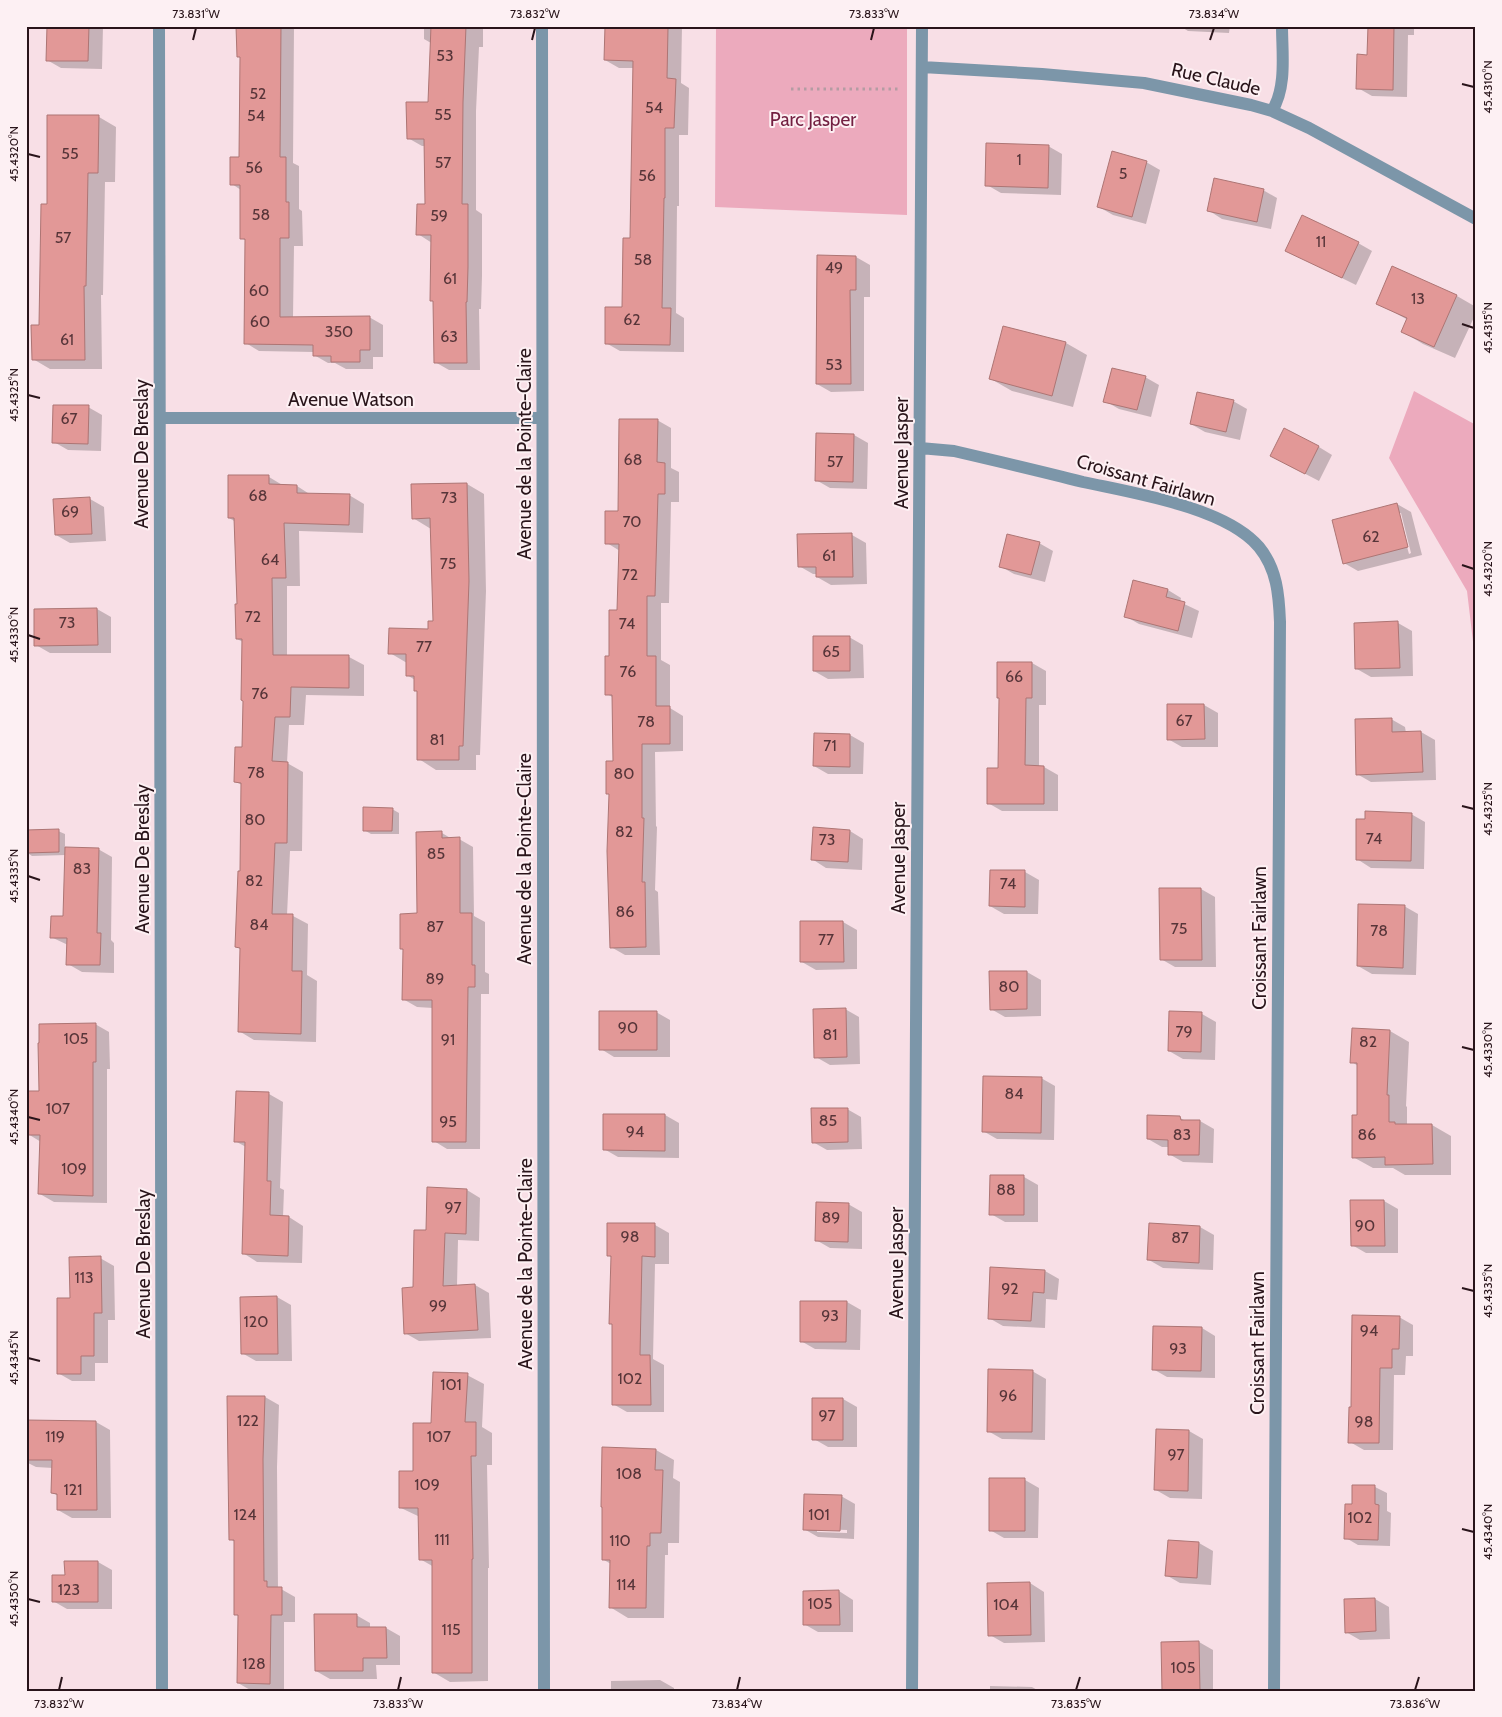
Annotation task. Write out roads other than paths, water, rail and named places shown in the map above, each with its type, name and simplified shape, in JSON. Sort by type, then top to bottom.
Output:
[{"type":"street","name":"Avenue De Breslay","points":[[159,26],[162,1691]]},
{"type":"street","name":"Avenue de la Pointe-Claire","points":[[542,26],[544,1691]]},
{"type":"street","name":"Avenue Jasper","points":[[912,1691],[922,26]]},
{"type":"street","points":[[1272,111],[1279,94],[1282,72],[1282,26]]},
{"type":"street","name":"Rue Claude","points":[[922,67],[1042,74],[1144,83],[1218,97],[1272,111],[1309,128],[1476,219]]},
{"type":"street","name":"Avenue Watson","points":[[160,418],[542,418]]},
{"type":"street","name":"Croissant Fairlawn","points":[[920,448],[938,448],[963,453],[1160,500],[1201,512],[1247,535],[1260,548],[1270,563],[1276,580],[1279,596],[1280,632],[1274,1691]]},
{"type":"park label","name":"Parc Jasper","points":[[813,119]]}]
